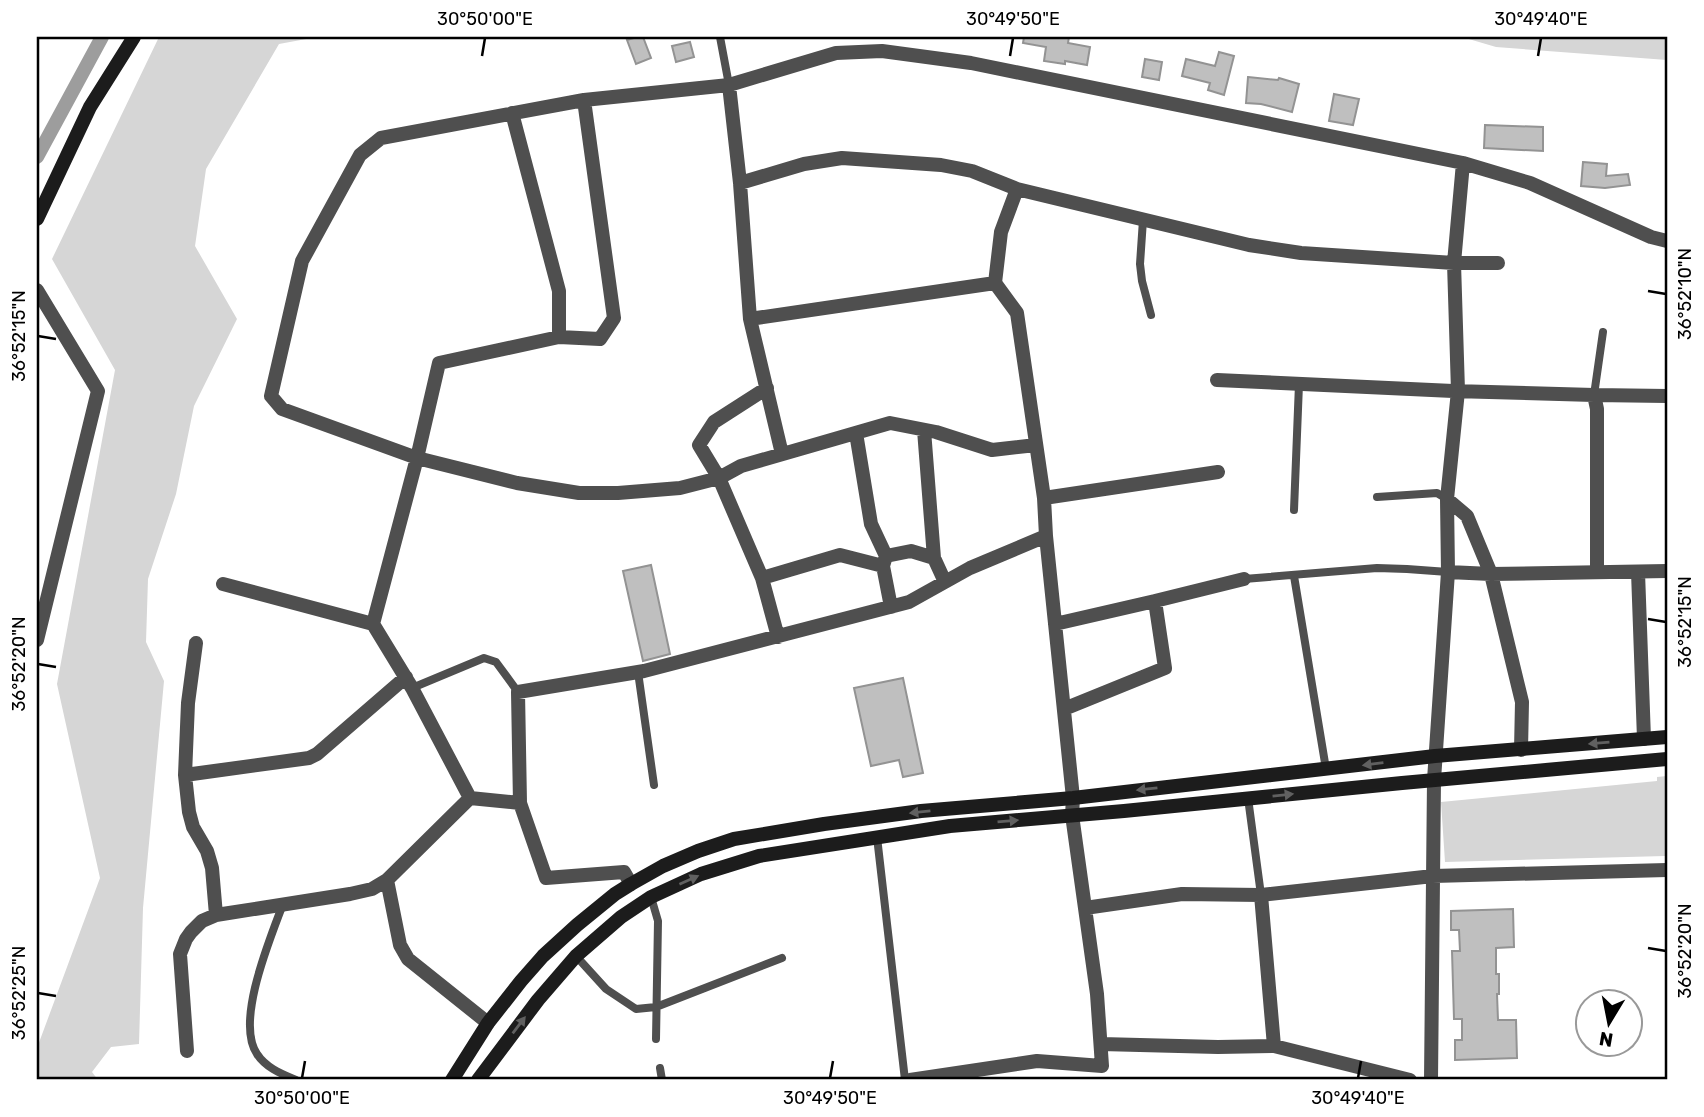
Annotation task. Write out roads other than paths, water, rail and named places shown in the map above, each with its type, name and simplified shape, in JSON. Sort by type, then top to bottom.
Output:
[{"type":"street","points":[[37,219],[90,107],[134,37]]},
{"type":"street","points":[[1036,445],[992,450],[890,422],[741,466],[719,478],[680,488],[579,493],[517,483],[417,458],[282,409],[271,396],[302,261],[360,155],[382,138],[584,100],[729,85],[836,53],[882,51],[971,63],[1462,163],[1530,183],[1651,237],[1667,241]]},
{"type":"street","points":[[729,85],[740,183],[750,319],[782,454]]},
{"type":"street","points":[[373,624],[439,363],[559,337],[600,339],[614,318],[584,100]]},
{"type":"street","points":[[512,113],[559,291],[559,337]]},
{"type":"street","points":[[740,183],[821,160],[863,159],[958,167],[1017,189],[1249,245],[1301,253],[1454,263],[1498,262]]},
{"type":"street","points":[[1431,1080],[1434,780],[1448,572],[1447,499],[1458,391],[1454,263],[1462,163]]},
{"type":"street","points":[[908,1080],[939,1078],[1037,1061],[1103,1073],[1097,994],[1072,815],[1073,797],[1044,498],[1017,313],[995,283],[1001,232],[1017,189]]},
{"type":"street","points":[[750,319],[995,283]]},
{"type":"street","points":[[37,290],[98,391],[37,640]]},
{"type":"street","points":[[1217,380],[1458,391],[1667,396]]},
{"type":"street","points":[[767,388],[714,422],[699,445],[719,478],[762,578],[778,637]]},
{"type":"street","points":[[1594,395],[1597,409],[1597,572]]},
{"type":"street","points":[[924,430],[933,558],[945,582]]},
{"type":"street","points":[[856,433],[871,524],[885,561],[891,607]]},
{"type":"street","points":[[1044,498],[1218,472]]},
{"type":"street","points":[[1447,499],[1467,516],[1491,574],[1522,702],[1521,750]]},
{"type":"street","points":[[631,884],[624,872],[546,878],[520,803],[518,692],[638,672],[909,602],[970,568],[1046,536]]},
{"type":"street","points":[[762,578],[840,555],[885,561],[911,551],[933,558]]},
{"type":"street","points":[[1448,572],[1491,574],[1667,571]]},
{"type":"street","points":[[1638,572],[1644,739]]},
{"type":"street","points":[[1055,624],[1244,579]]},
{"type":"street","points":[[223,584],[373,624],[409,683],[470,798]]},
{"type":"street","points":[[1064,709],[1165,668],[1155,601]]},
{"type":"street","points":[[196,643],[188,703],[186,775],[193,827],[207,851],[212,868],[216,915]]},
{"type":"street","points":[[186,775],[309,758],[409,683]]},
{"type":"street","points":[[452,1080],[488,1023],[543,956],[596,910],[631,884],[663,866],[734,839],[921,811],[1073,797],[1435,756],[1667,737]]},
{"type":"street","points":[[478,1080],[538,1000],[576,956],[621,917],[651,897],[701,874],[759,856],[950,826],[1667,760]]},
{"type":"street","points":[[470,798],[520,803]]},
{"type":"street","points":[[187,1051],[180,954],[186,939],[196,926],[216,915],[372,889],[387,880],[470,798]]},
{"type":"street","points":[[1085,908],[1182,894],[1261,895],[1433,876],[1667,870]]},
{"type":"street","points":[[387,880],[401,945],[408,959],[488,1023]]},
{"type":"street","points":[[1261,895],[1274,1046]]},
{"type":"street","points":[[1101,1045],[1274,1046],[1410,1080]]},
{"type":"lane","points":[[720,37],[729,85]]},
{"type":"lane","points":[[1143,220],[1140,264],[1151,315]]},
{"type":"lane","points":[[1594,395],[1603,332]]},
{"type":"lane","points":[[1294,510],[1299,384]]},
{"type":"lane","points":[[1377,497],[1437,493],[1447,499]]},
{"type":"lane","points":[[1244,579],[1377,568],[1448,572]]},
{"type":"lane","points":[[1294,576],[1326,769]]},
{"type":"lane","points":[[409,683],[484,658],[496,662],[518,692]]},
{"type":"lane","points":[[638,672],[654,785]]},
{"type":"lane","points":[[1248,798],[1261,895]]},
{"type":"lane","points":[[877,837],[908,1080]]},
{"type":"lane","points":[[651,897],[658,920],[656,1040]]},
{"type":"lane","points":[[282,904],[254,988],[250,1040],[257,1055],[271,1069],[296,1080]]},
{"type":"lane","points":[[576,956],[606,989],[636,1009],[656,1007],[782,958]]},
{"type":"lane","points":[[660,1068],[662,1080]]},
{"type":"waterway","points":[[37,157],[102,37]]}]
